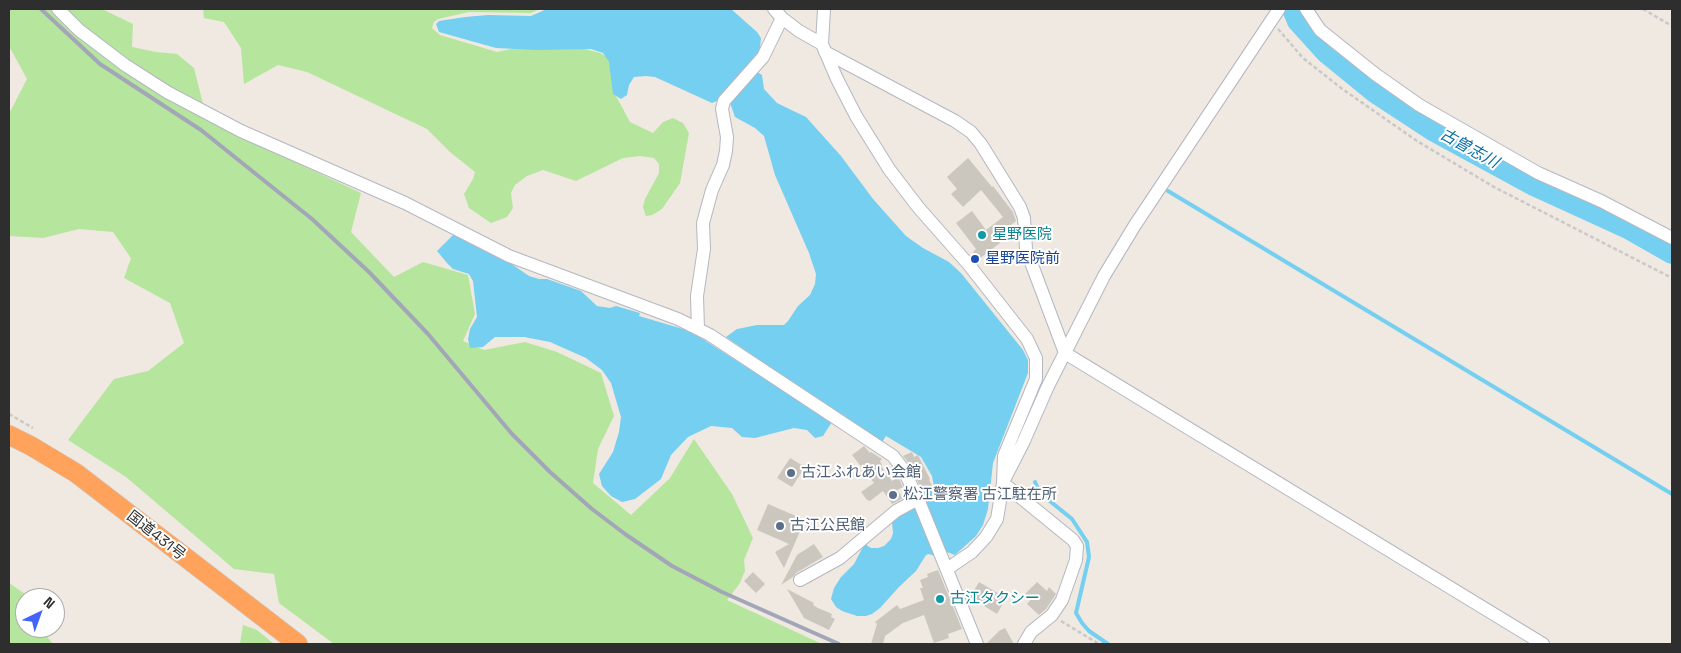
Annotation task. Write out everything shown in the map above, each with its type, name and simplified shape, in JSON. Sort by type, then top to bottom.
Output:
[{"type":"highway","name":"国道431号","points":[[9,435],[76,473],[298,644]]},
{"type":"street","points":[[58,9],[79,30],[125,65],[167,92],[241,131],[405,203],[509,256],[678,319],[698,329],[718,340],[893,456],[903,469],[918,499],[977,644]]},
{"type":"street","points":[[824,9],[824,48],[852,108],[890,169],[918,206],[969,265],[1027,339],[1033,349],[1037,367],[1036,379],[1004,456],[1003,483],[997,520],[986,537],[972,552],[948,570]]},
{"type":"street","points":[[1306,9],[1320,30],[1374,74],[1419,105],[1538,173],[1601,201],[1672,238]]},
{"type":"street","points":[[698,329],[697,296],[704,248],[703,223],[726,151],[727,137],[722,109],[724,101],[763,56],[778,13],[799,31],[824,48],[955,120],[971,132],[981,144],[1022,213],[1026,250],[1065,353],[1543,644]]},
{"type":"street","points":[[1003,483],[1048,386],[1104,276],[1135,225],[1276,14]]},
{"type":"street","points":[[1003,483],[1073,540],[1077,546],[1076,560],[1062,600],[1052,615],[1031,632],[1024,644]]},
{"type":"street","points":[[800,580],[840,558],[896,511],[918,499]]},
{"type":"path","points":[[1644,9],[1672,26]]},
{"type":"path","points":[[1276,14],[1303,58],[1341,88],[1417,141],[1494,187],[1672,278]]},
{"type":"path","points":[[1052,615],[1099,644]]},
{"type":"green space","points":[[9,9],[102,9],[133,24],[132,47],[177,54],[194,68],[206,116],[248,140],[361,193],[351,232],[394,277],[423,262],[468,275],[475,314],[463,341],[484,350],[525,342],[557,352],[601,373],[614,416],[598,449],[593,483],[631,515],[670,478],[694,439],[732,494],[753,538],[744,560],[745,571],[740,583],[727,600],[822,644],[334,644],[279,603],[274,574],[234,569],[126,477],[68,440],[114,379],[148,371],[184,343],[170,303],[124,278],[131,258],[113,232],[79,229],[43,238],[9,236],[9,114],[27,79],[9,46]]},
{"type":"green space","points":[[203,9],[540,9],[531,13],[469,12],[438,19],[434,22],[432,28],[440,35],[497,52],[524,46],[573,46],[600,53],[609,58],[615,94],[630,122],[653,133],[663,122],[673,118],[683,123],[689,133],[680,183],[662,209],[646,216],[643,207],[645,199],[659,173],[659,164],[654,158],[640,156],[623,158],[576,181],[543,170],[527,176],[515,185],[511,193],[513,208],[507,217],[491,223],[469,208],[464,194],[475,172],[450,152],[427,129],[307,72],[278,65],[244,84],[241,48],[224,22],[204,18]]},
{"type":"green space","points":[[9,583],[16,588],[15,638],[48,638],[53,644],[9,644]]},
{"type":"green space","points":[[243,625],[257,630],[274,644],[240,644]]},
{"type":"water","points":[[547,9],[731,9],[757,32],[761,38],[760,48],[756,57],[741,76],[717,101],[712,103],[655,77],[646,76],[634,77],[629,85],[627,95],[621,99],[613,94],[609,62],[603,53],[591,49],[537,50],[496,48],[439,32],[436,24],[439,21],[488,15],[531,16]]},
{"type":"water","points":[[754,70],[762,75],[764,89],[777,103],[806,117],[841,156],[873,199],[906,236],[949,262],[961,273],[1023,350],[1028,360],[1028,373],[993,463],[988,509],[983,525],[976,536],[955,555],[944,551],[921,494],[934,487],[932,476],[921,457],[886,436],[881,444],[726,337],[737,329],[757,325],[784,325],[798,306],[810,295],[815,284],[816,274],[809,253],[775,175],[764,136],[755,128],[735,117],[729,100]]},
{"type":"water","points":[[454,234],[513,265],[529,276],[547,279],[581,291],[597,306],[610,308],[616,306],[640,313],[639,316],[683,329],[684,327],[832,422],[823,436],[815,438],[807,430],[794,428],[755,438],[742,437],[732,428],[711,426],[688,437],[671,455],[661,479],[635,499],[622,502],[611,496],[602,486],[599,474],[613,452],[621,417],[611,383],[602,370],[586,358],[550,342],[524,337],[495,337],[483,347],[470,348],[468,339],[470,329],[477,317],[473,281],[469,274],[453,269],[437,251]]},
{"type":"water","points":[[918,506],[938,557],[926,555],[916,571],[872,614],[857,616],[836,607],[831,599],[834,588],[841,577],[854,564],[864,545],[871,548],[884,546],[891,539],[893,533],[892,522],[907,508]]},
{"type":"building","points":[[968,158],[1013,212],[1016,221],[996,237],[1000,243],[979,259],[973,252],[976,249],[956,223],[972,211],[986,230],[1003,217],[981,190],[963,207],[951,194],[957,189],[947,177]]},
{"type":"building","points":[[864,446],[870,453],[882,459],[880,461],[881,466],[892,481],[898,477],[903,487],[897,490],[903,498],[892,504],[883,491],[870,501],[861,492],[874,483],[852,455]]},
{"type":"building","points":[[912,452],[914,457],[918,455],[933,487],[923,492],[910,465],[903,456]]},
{"type":"building","name":"古江ふれあい会館","points":[[790,458],[805,467],[792,487],[777,478]]},
{"type":"building","name":"古江公民館","points":[[768,504],[803,519],[804,522],[784,568],[775,552],[789,544],[757,530]]},
{"type":"building","points":[[814,544],[823,557],[796,573],[781,585],[797,555]]},
{"type":"building","points":[[938,570],[962,629],[948,634],[949,638],[934,643],[924,615],[903,623],[885,636],[883,644],[871,644],[877,624],[875,622],[897,605],[900,609],[924,600],[920,588],[923,588],[920,580],[928,577],[927,574]]},
{"type":"building","points":[[753,572],[765,584],[756,593],[744,581]]},
{"type":"building","points":[[979,582],[1006,598],[997,614],[970,597]]},
{"type":"building","points":[[1037,582],[1047,591],[1049,587],[1056,594],[1046,609],[1039,615],[1027,604],[1031,599],[1025,594]]},
{"type":"building","points":[[787,589],[814,603],[813,605],[818,608],[832,614],[831,617],[835,619],[829,630],[804,618]]},
{"type":"building","points":[[1005,628],[1014,644],[986,644],[999,631]]},
{"type":"waterway","name":"古曽志川","points":[[1293,9],[1298,21],[1326,52],[1375,92],[1433,130],[1534,185],[1628,228],[1672,253]]},
{"type":"waterway","points":[[1168,191],[1672,494]]},
{"type":"waterway","points":[[1035,482],[1040,493],[1072,519],[1087,542],[1089,557],[1076,613],[1089,631],[1108,644]]},
{"type":"railway","points":[[41,9],[100,64],[201,130],[312,219],[369,272],[428,334],[512,434],[550,472],[592,509],[672,566],[722,592],[839,644]]},
{"type":"place","name":"星野医院","points":[[982,235]]},
{"type":"place","name":"星野医院前","points":[[975,259]]},
{"type":"place","name":"古江ふれあい会館","points":[[791,473]]},
{"type":"place","name":"松江警察署 古江駐在所","points":[[893,495]]},
{"type":"place","name":"古江公民館","points":[[780,526]]},
{"type":"place","name":"古江タクシー","points":[[940,599]]}]
